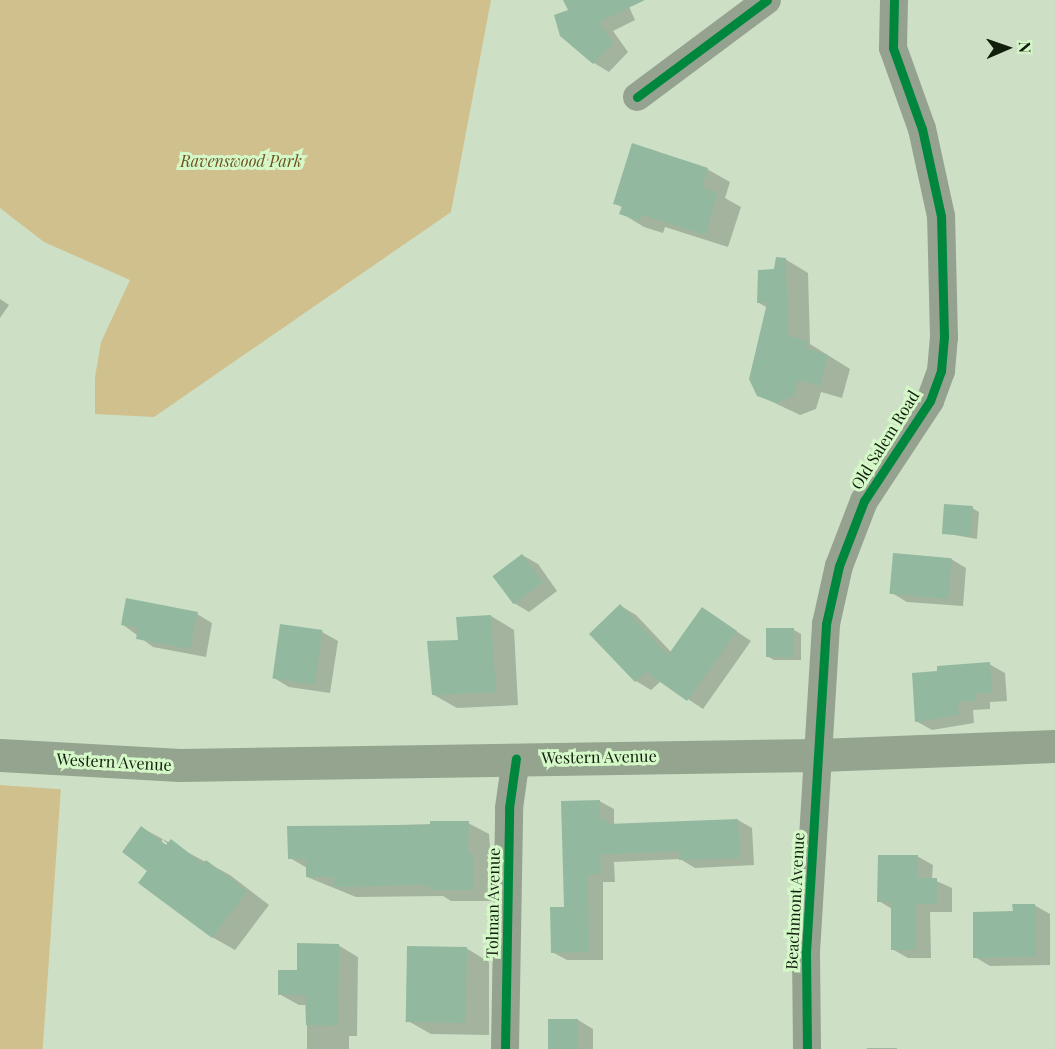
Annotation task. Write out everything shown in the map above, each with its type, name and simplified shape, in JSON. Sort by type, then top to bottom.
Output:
[{"type":"main road","name":"Western Avenue","points":[[0,755],[180,765],[819,755],[1055,746]]},
{"type":"street","points":[[637,97],[767,0]]},
{"type":"street","name":"Old Salem Road","points":[[819,755],[821,666],[839,566],[864,501],[893,452],[930,401],[941,371],[944,337],[941,216],[922,129],[893,48],[894,0]]},
{"type":"street","name":"Beachmont Avenue","points":[[807,1049],[806,952],[819,755]]},
{"type":"street","name":"Tolman Avenue","points":[[506,1049],[509,808],[516,758]]},
{"type":"green space","name":"Ravenswood Park","points":[[0,0],[491,0],[451,212],[154,417],[95,414],[95,377],[101,342],[130,280],[44,242],[0,208]]},
{"type":"green space","points":[[0,785],[61,789],[43,1049],[0,1049]]},
{"type":"building","points":[[563,0],[645,0],[599,22],[613,43],[593,64],[560,36],[554,15],[568,10]]},
{"type":"building","points":[[632,143],[708,168],[702,187],[718,193],[705,235],[642,215],[640,221],[619,214],[622,206],[613,204]]},
{"type":"building","points":[[776,257],[786,258],[788,335],[808,341],[806,348],[828,355],[820,386],[798,380],[794,396],[776,403],[757,396],[749,379],[767,303],[757,303],[758,270],[774,269]]},
{"type":"building","points":[[944,504],[973,506],[971,536],[942,534]]},
{"type":"building","points":[[893,553],[952,558],[948,599],[889,594]]},
{"type":"building","points":[[522,554],[543,582],[514,604],[492,576]]},
{"type":"building","points":[[126,598],[198,612],[190,649],[136,639],[138,628],[121,625]]},
{"type":"building","points":[[620,604],[668,655],[702,607],[737,631],[687,701],[646,672],[635,682],[589,634]]},
{"type":"building","points":[[491,615],[496,692],[432,695],[427,641],[458,640],[456,617]]},
{"type":"building","points":[[280,624],[323,630],[315,684],[272,678]]},
{"type":"building","points":[[766,628],[794,628],[794,657],[766,657]]},
{"type":"building","points":[[990,662],[992,693],[975,694],[975,701],[958,702],[959,715],[915,722],[912,673],[937,671],[937,666]]},
{"type":"building","points":[[600,800],[600,819],[606,819],[607,824],[738,819],[740,858],[679,860],[679,851],[600,855],[601,874],[588,875],[589,952],[551,953],[550,907],[564,907],[561,801]]},
{"type":"building","points":[[430,821],[469,821],[468,853],[474,853],[474,890],[429,890],[429,885],[334,887],[334,877],[306,877],[306,859],[288,859],[287,826],[430,825]]},
{"type":"building","points":[[141,826],[166,845],[171,839],[203,864],[206,860],[247,891],[212,938],[138,883],[147,871],[122,852]]},
{"type":"building","points":[[878,855],[918,855],[917,878],[937,878],[937,904],[915,904],[916,950],[891,950],[891,902],[877,902]]},
{"type":"building","points":[[1012,904],[1035,904],[1036,957],[973,958],[973,912],[1013,911]]},
{"type":"building","points":[[297,943],[339,944],[338,1026],[306,1025],[305,995],[278,995],[278,970],[297,970]]},
{"type":"building","points":[[407,946],[467,947],[466,1023],[406,1022]]},
{"type":"building","points":[[548,1019],[578,1019],[578,1049],[548,1049]]},
{"type":"cycle path","points":[[637,97],[767,0]]},
{"type":"cycle path","points":[[807,1049],[806,952],[826,624],[839,566],[864,501],[930,401],[941,371],[944,337],[941,216],[922,129],[893,48],[894,0]]},
{"type":"cycle path","points":[[505,1049],[509,808],[516,758]]}]
